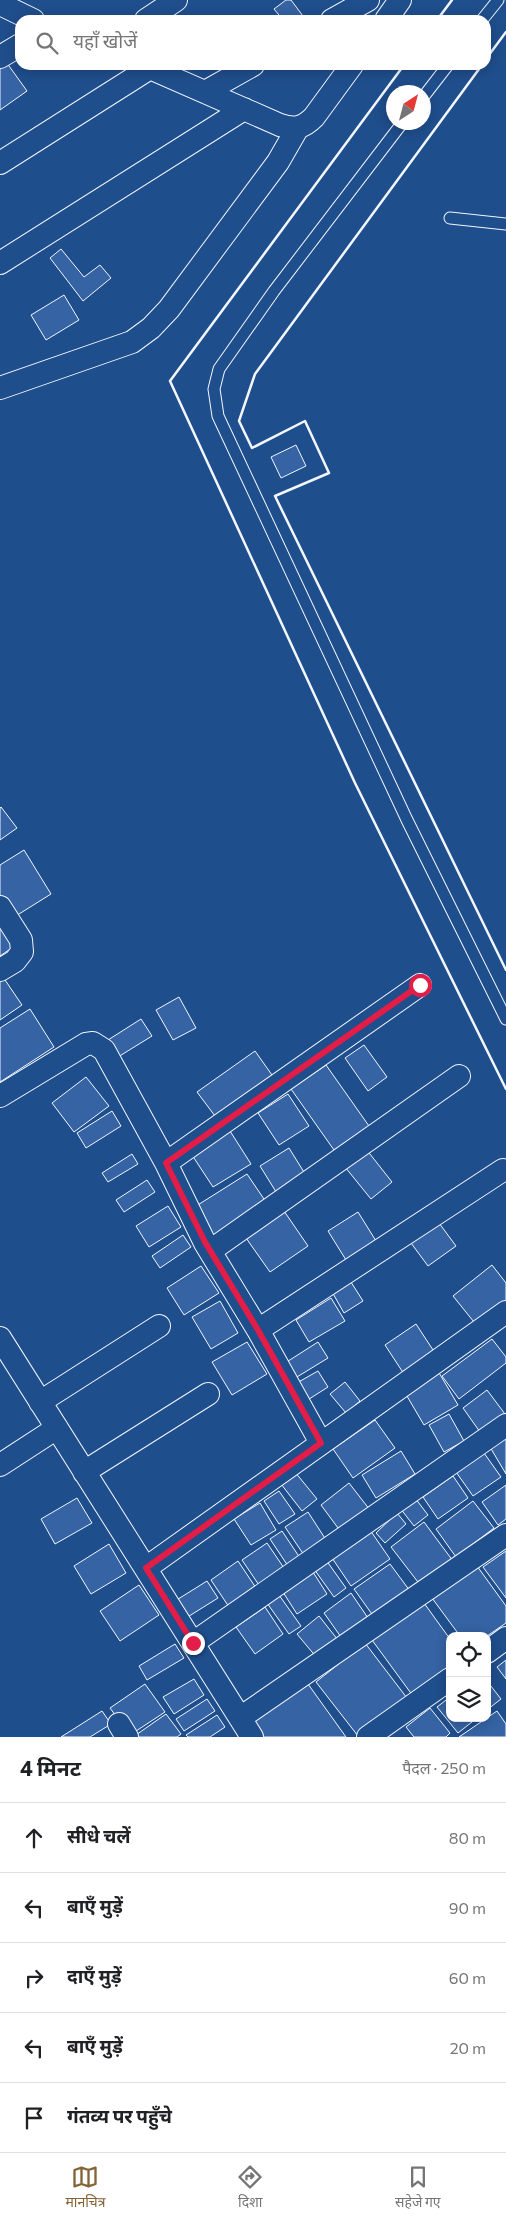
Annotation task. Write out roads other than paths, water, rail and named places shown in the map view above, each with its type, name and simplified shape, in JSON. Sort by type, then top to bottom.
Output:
[{"type":"street","points":[[154,15],[176,0]]},
{"type":"street","points":[[341,15],[368,0]]},
{"type":"street","points":[[390,15],[400,0]]},
{"type":"street","points":[[0,4],[23,15]]},
{"type":"street","points":[[0,58],[15,48]]},
{"type":"street","points":[[0,163],[141,70]]},
{"type":"street","points":[[153,70],[280,125],[297,129]]},
{"type":"street","points":[[205,92],[244,70]]},
{"type":"street","points":[[0,388],[132,342],[151,328],[169,309],[278,162],[297,129],[307,124],[314,117],[348,70]]},
{"type":"street","points":[[0,263],[244,109]]},
{"type":"street","points":[[0,907],[21,940],[22,952],[15,961],[0,970]]},
{"type":"street","points":[[166,1163],[420,985]]},
{"type":"street","points":[[0,1096],[86,1044],[94,1043],[104,1050],[166,1163],[210,1251],[258,1330],[321,1443]]},
{"type":"street","points":[[210,1251],[459,1076]]},
{"type":"street","points":[[258,1330],[503,1170]]},
{"type":"street","points":[[146,1568],[506,1312]]},
{"type":"street","points":[[40,1402],[159,1326]]},
{"type":"street","points":[[0,1338],[252,1737]]},
{"type":"street","points":[[84,1472],[208,1394]]},
{"type":"street","points":[[193,1643],[506,1425]]},
{"type":"street","points":[[0,1465],[57,1428]]},
{"type":"street","points":[[240,1718],[506,1535]]},
{"type":"street","points":[[491,1649],[506,1638]]},
{"type":"street","points":[[368,1737],[446,1681]]},
{"type":"lane","points":[[486,15],[498,0]]},
{"type":"lane","points":[[431,87],[444,70]]},
{"type":"lane","points":[[397,130],[274,291],[219,369],[214,390],[218,416],[408,820],[506,1019]]},
{"type":"lane","points":[[450,218],[506,224]]}]
